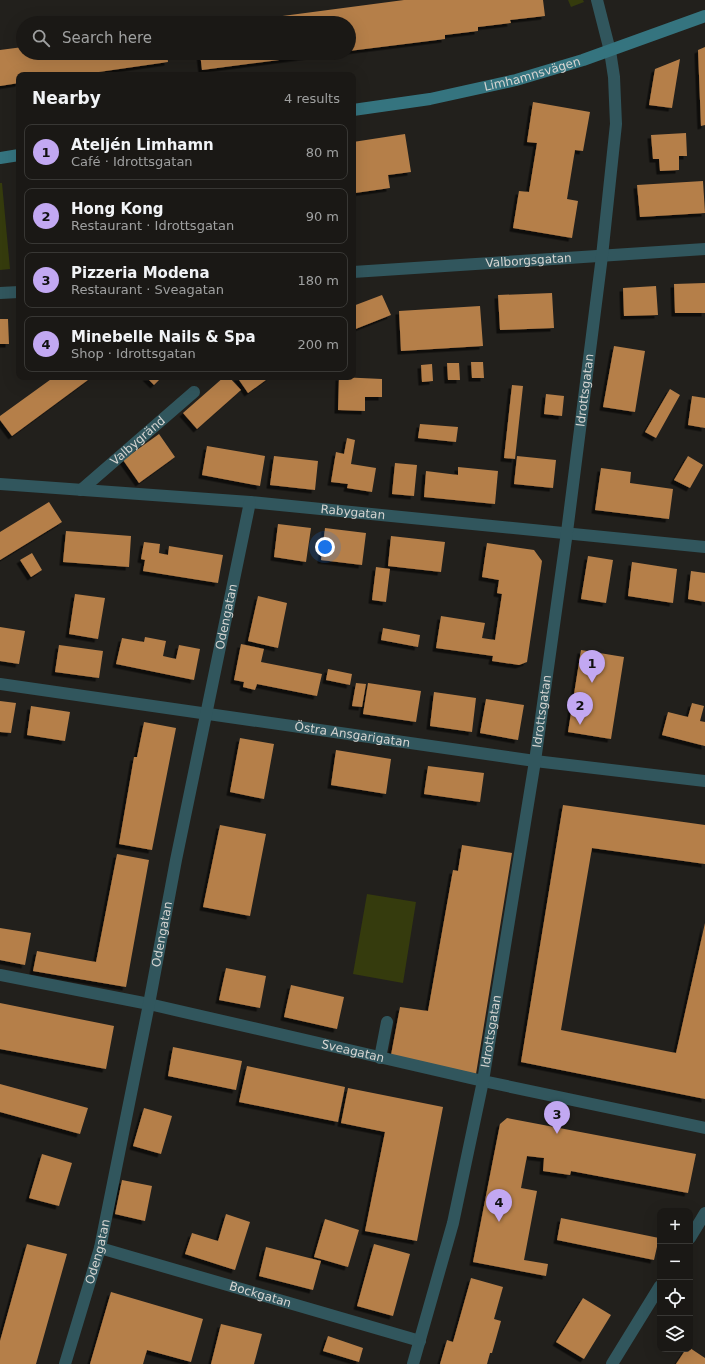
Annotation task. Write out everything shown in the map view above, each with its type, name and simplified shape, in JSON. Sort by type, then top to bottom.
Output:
[{"type":"main road","name":"Limhamnsvägen","points":[[356,110],[430,99],[516,80],[610,51],[705,16]]},
{"type":"main road","points":[[0,158],[16,155]]},
{"type":"street","name":"Idrottsgatan","points":[[413,1364],[453,1223],[483,1081],[535,761],[567,532],[602,256],[616,124],[614,77],[610,51],[597,0]]},
{"type":"street","name":"Valborgsgatan","points":[[356,272],[705,249]]},
{"type":"street","points":[[0,293],[16,292]]},
{"type":"street","name":"Valbygränd","points":[[81,490],[194,392]]},
{"type":"street","name":"Rabygatan","points":[[0,484],[250,502],[567,532],[705,547]]},
{"type":"street","name":"Odengatan","points":[[65,1364],[100,1248],[176,860],[250,502]]},
{"type":"street","name":"Östra Ansgarigatan","points":[[0,684],[535,761],[705,782]]},
{"type":"street","name":"Sveagatan","points":[[0,975],[149,1004],[483,1081],[705,1128]]},
{"type":"street","points":[[380,1058],[387,1022]]},
{"type":"street","points":[[693,1233],[705,1213]]},
{"type":"street","name":"Bockgatan","points":[[100,1248],[420,1341]]},
{"type":"street","points":[[612,1364],[657,1291]]},
{"type":"green space","points":[[568,0],[583,0],[584,2],[571,7]]},
{"type":"green space","points":[[0,183],[2,183],[10,269],[0,270]]},
{"type":"green space","points":[[367,894],[416,902],[403,983],[353,974]]},
{"type":"building","points":[[404,0],[543,0],[545,16],[510,20],[511,23],[478,27],[478,31],[445,35],[445,39],[356,50],[356,16],[283,16]]},
{"type":"building","points":[[705,47],[705,125],[701,126],[698,50]]},
{"type":"building","points":[[16,48],[16,60],[168,60],[168,62],[99,72],[16,72],[16,83],[0,86],[0,50]]},
{"type":"building","points":[[680,59],[672,108],[649,105],[655,69]]},
{"type":"building","points":[[201,60],[279,60],[202,70]]},
{"type":"building","points":[[533,102],[590,112],[583,151],[575,150],[567,199],[578,201],[572,238],[513,228],[519,191],[529,192],[537,143],[527,142]]},
{"type":"building","points":[[686,133],[687,156],[679,156],[679,170],[660,171],[659,159],[653,159],[651,135]]},
{"type":"building","points":[[405,134],[411,172],[388,175],[390,188],[356,193],[356,142]]},
{"type":"building","points":[[703,181],[705,213],[640,217],[637,185]]},
{"type":"building","points":[[705,283],[705,313],[675,313],[674,284]]},
{"type":"building","points":[[656,286],[658,315],[624,316],[623,288]]},
{"type":"building","points":[[552,293],[554,328],[500,330],[498,295]]},
{"type":"building","points":[[382,295],[391,315],[356,329],[356,305]]},
{"type":"building","points":[[480,306],[483,346],[401,351],[399,311]]},
{"type":"building","points":[[0,319],[8,319],[9,344],[0,344]]},
{"type":"building","points":[[614,346],[645,351],[635,412],[603,407]]},
{"type":"building","points":[[471,362],[483,362],[484,378],[472,378]]},
{"type":"building","points":[[447,363],[459,363],[460,380],[448,380]]},
{"type":"building","points":[[432,364],[433,381],[422,382],[421,365]]},
{"type":"building","points":[[356,378],[382,379],[382,397],[365,397],[365,411],[338,410],[339,380],[356,380]]},
{"type":"building","points":[[50,380],[88,380],[12,436],[0,420],[0,416]]},
{"type":"building","points":[[149,380],[159,380],[154,385]]},
{"type":"building","points":[[221,380],[232,380],[241,390],[197,429],[183,413]]},
{"type":"building","points":[[239,380],[266,380],[248,393]]},
{"type":"building","points":[[512,385],[523,386],[515,459],[504,458]]},
{"type":"building","points":[[670,389],[680,395],[656,438],[645,432]]},
{"type":"building","points":[[546,394],[564,396],[562,416],[544,414]]},
{"type":"building","points":[[692,396],[705,398],[705,428],[688,425]]},
{"type":"building","points":[[420,424],[458,427],[456,442],[418,438]]},
{"type":"building","points":[[159,434],[175,457],[139,483],[123,460]]},
{"type":"building","points":[[347,438],[355,440],[351,464],[376,468],[372,492],[347,488],[348,484],[331,482],[336,452],[344,454]]},
{"type":"building","points":[[207,446],[265,456],[260,486],[202,475]]},
{"type":"building","points":[[274,456],[318,461],[315,490],[270,485]]},
{"type":"building","points":[[517,456],[556,460],[553,488],[514,484]]},
{"type":"building","points":[[688,456],[703,465],[690,488],[674,480]]},
{"type":"building","points":[[395,463],[417,465],[414,496],[392,494]]},
{"type":"building","points":[[458,467],[498,471],[495,504],[424,497],[426,471],[458,475]]},
{"type":"building","points":[[601,468],[631,472],[630,483],[673,489],[669,519],[595,510]]},
{"type":"building","points":[[49,502],[62,522],[0,560],[0,532]]},
{"type":"building","points":[[278,524],[311,528],[306,562],[274,557]]},
{"type":"building","points":[[325,528],[366,533],[362,565],[321,560]]},
{"type":"building","points":[[66,531],[131,536],[129,567],[63,562]]},
{"type":"building","points":[[391,536],[445,542],[441,572],[388,566]]},
{"type":"building","points":[[144,542],[160,544],[159,553],[168,555],[169,546],[223,555],[218,583],[143,571],[145,560],[141,559]]},
{"type":"building","points":[[487,543],[534,550],[542,561],[527,662],[519,665],[492,661],[493,656],[436,648],[441,616],[485,623],[482,638],[495,640],[502,594],[497,593],[499,580],[482,577]]},
{"type":"building","points":[[32,553],[42,570],[31,577],[20,560]]},
{"type":"building","points":[[588,556],[613,560],[606,603],[581,599]]},
{"type":"building","points":[[632,562],[677,569],[673,603],[628,596]]},
{"type":"building","points":[[376,567],[390,569],[386,602],[372,600]]},
{"type":"building","points":[[691,571],[705,573],[705,602],[688,599]]},
{"type":"building","points":[[75,594],[105,598],[98,639],[69,634]]},
{"type":"building","points":[[258,596],[287,603],[278,648],[248,641]]},
{"type":"building","points":[[0,627],[25,631],[19,664],[0,661]]},
{"type":"building","points":[[383,628],[420,635],[418,647],[381,640]]},
{"type":"building","points":[[145,637],[166,641],[163,656],[176,659],[179,645],[200,649],[194,680],[116,664],[122,638],[144,642]]},
{"type":"building","points":[[241,644],[264,649],[261,662],[322,674],[317,696],[257,684],[255,690],[243,687],[244,682],[234,680]]},
{"type":"building","points":[[59,645],[103,651],[99,678],[55,672]]},
{"type":"building","points":[[581,650],[624,657],[611,739],[568,732]]},
{"type":"building","points":[[328,669],[352,674],[350,685],[326,680]]},
{"type":"building","points":[[356,683],[366,684],[362,707],[352,706]]},
{"type":"building","points":[[368,683],[421,691],[416,722],[363,714]]},
{"type":"building","points":[[434,692],[476,698],[472,732],[430,726]]},
{"type":"building","points":[[486,699],[524,705],[518,740],[480,733]]},
{"type":"building","points":[[0,701],[16,703],[11,733],[0,732]]},
{"type":"building","points":[[692,703],[704,706],[700,721],[705,722],[705,746],[662,735],[668,712],[688,717]]},
{"type":"building","points":[[31,706],[70,712],[65,741],[27,735]]},
{"type":"building","points":[[144,722],[176,728],[152,850],[119,844],[134,757],[137,757]]},
{"type":"building","points":[[240,738],[274,744],[264,799],[230,792]]},
{"type":"building","points":[[336,750],[391,759],[386,794],[331,785]]},
{"type":"building","points":[[428,766],[484,773],[480,802],[424,794]]},
{"type":"building","points":[[563,805],[705,825],[705,864],[592,848],[561,1030],[676,1053],[705,923],[705,1099],[521,1062]]},
{"type":"building","points":[[220,825],[266,834],[250,916],[203,907]]},
{"type":"building","points":[[462,845],[512,853],[476,1074],[391,1055],[400,1007],[428,1011],[453,870],[458,871]]},
{"type":"building","points":[[117,854],[149,860],[126,987],[33,971],[37,951],[96,962]]},
{"type":"building","points":[[0,928],[31,933],[25,965],[0,960]]},
{"type":"building","points":[[226,968],[266,976],[260,1008],[219,1000]]},
{"type":"building","points":[[291,985],[344,997],[337,1029],[284,1017]]},
{"type":"building","points":[[0,1003],[114,1026],[106,1069],[0,1049]]},
{"type":"building","points":[[173,1047],[242,1061],[236,1090],[168,1076]]},
{"type":"building","points":[[247,1066],[345,1087],[338,1122],[239,1102]]},
{"type":"building","points":[[0,1084],[88,1108],[80,1134],[0,1112]]},
{"type":"building","points":[[348,1088],[443,1107],[417,1241],[365,1231],[385,1132],[341,1123]]},
{"type":"building","points":[[144,1108],[172,1116],[161,1154],[133,1146]]},
{"type":"building","points":[[507,1118],[696,1154],[688,1193],[571,1171],[570,1175],[543,1171],[544,1158],[527,1156],[521,1188],[537,1191],[524,1260],[548,1264],[546,1276],[473,1262],[500,1124]]},
{"type":"building","points":[[42,1154],[72,1163],[59,1206],[29,1198]]},
{"type":"building","points":[[122,1180],[152,1186],[145,1221],[115,1214]]},
{"type":"building","points":[[226,1214],[250,1222],[235,1270],[185,1254],[192,1233],[218,1241]]},
{"type":"building","points":[[561,1218],[657,1238],[657,1247],[654,1260],[557,1240]]},
{"type":"building","points":[[325,1219],[359,1230],[348,1267],[314,1257]]},
{"type":"building","points":[[27,1244],[67,1254],[36,1364],[0,1364],[0,1341]]},
{"type":"building","points":[[374,1244],[410,1254],[393,1316],[357,1306]]},
{"type":"building","points":[[266,1247],[321,1261],[313,1290],[259,1276]]},
{"type":"building","points":[[471,1278],[503,1287],[494,1319],[501,1321],[492,1353],[490,1353],[487,1364],[440,1364],[447,1340],[453,1342]]},
{"type":"building","points":[[111,1292],[203,1319],[191,1362],[147,1350],[143,1364],[90,1364]]},
{"type":"building","points":[[583,1298],[611,1315],[584,1359],[556,1342]]},
{"type":"building","points":[[221,1324],[262,1334],[254,1364],[211,1364]]},
{"type":"building","points":[[328,1336],[363,1348],[359,1362],[323,1351]]},
{"type":"building","points":[[693,1350],[705,1358],[705,1364],[676,1364],[684,1352],[693,1352]]},
{"type":"place","name":"Ateljén Limhamn","points":[[592,683]]},
{"type":"place","name":"Hong Kong","points":[[580,725]]},
{"type":"place","name":"Pizzeria Modena","points":[[557,1134]]},
{"type":"place","name":"Minebelle Nails & Spa","points":[[499,1222]]}]
